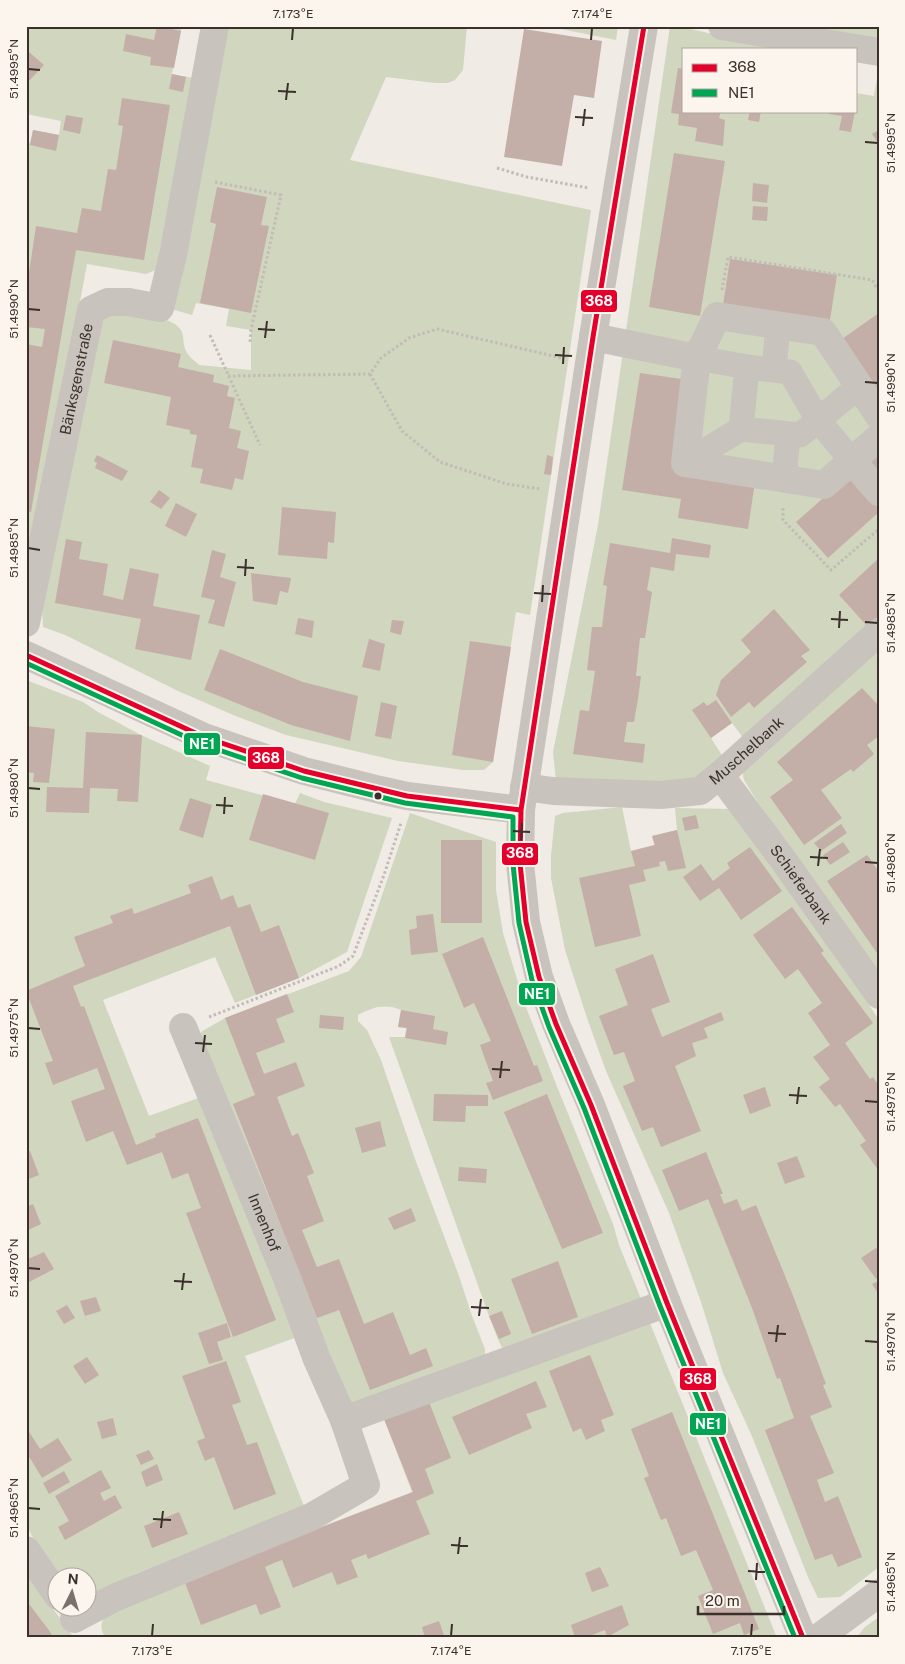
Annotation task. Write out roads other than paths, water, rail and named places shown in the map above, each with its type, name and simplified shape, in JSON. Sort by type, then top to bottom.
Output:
[{"type":"street","name":"Bänksgenstraße","points":[[26,623],[91,310],[108,302],[129,302],[160,308],[170,275],[215,26]]},
{"type":"street","points":[[644,26],[593,338],[522,798],[520,863],[526,922],[539,977],[556,1024],[803,1638]]},
{"type":"street","points":[[722,26],[855,48]]},
{"type":"street","points":[[858,49],[879,52]]},
{"type":"street","points":[[685,463],[697,358],[717,316],[823,332],[879,416]]},
{"type":"street","points":[[774,370],[778,325]]},
{"type":"street","points":[[593,338],[747,367],[790,372],[818,420],[879,492]]},
{"type":"street","points":[[741,429],[747,367]]},
{"type":"street","points":[[685,463],[741,429],[800,435],[858,387]]},
{"type":"street","points":[[784,480],[788,434]]},
{"type":"street","points":[[685,463],[824,485],[879,437]]},
{"type":"street","name":"Muschelbank","points":[[26,655],[204,737],[304,771],[380,790],[408,796],[522,798],[553,791],[661,795],[700,791],[720,776],[879,632]]},
{"type":"street","name":"Schieferbank","points":[[720,776],[784,861],[879,995]]},
{"type":"street","name":"Innenhof","points":[[75,1621],[114,1598],[310,1517],[366,1485],[344,1420],[316,1357],[287,1278],[183,1027]]},
{"type":"street","points":[[344,1420],[667,1303]]},
{"type":"street","points":[[26,1550],[48,1582]]},
{"type":"street","points":[[818,1638],[879,1593]]}]
